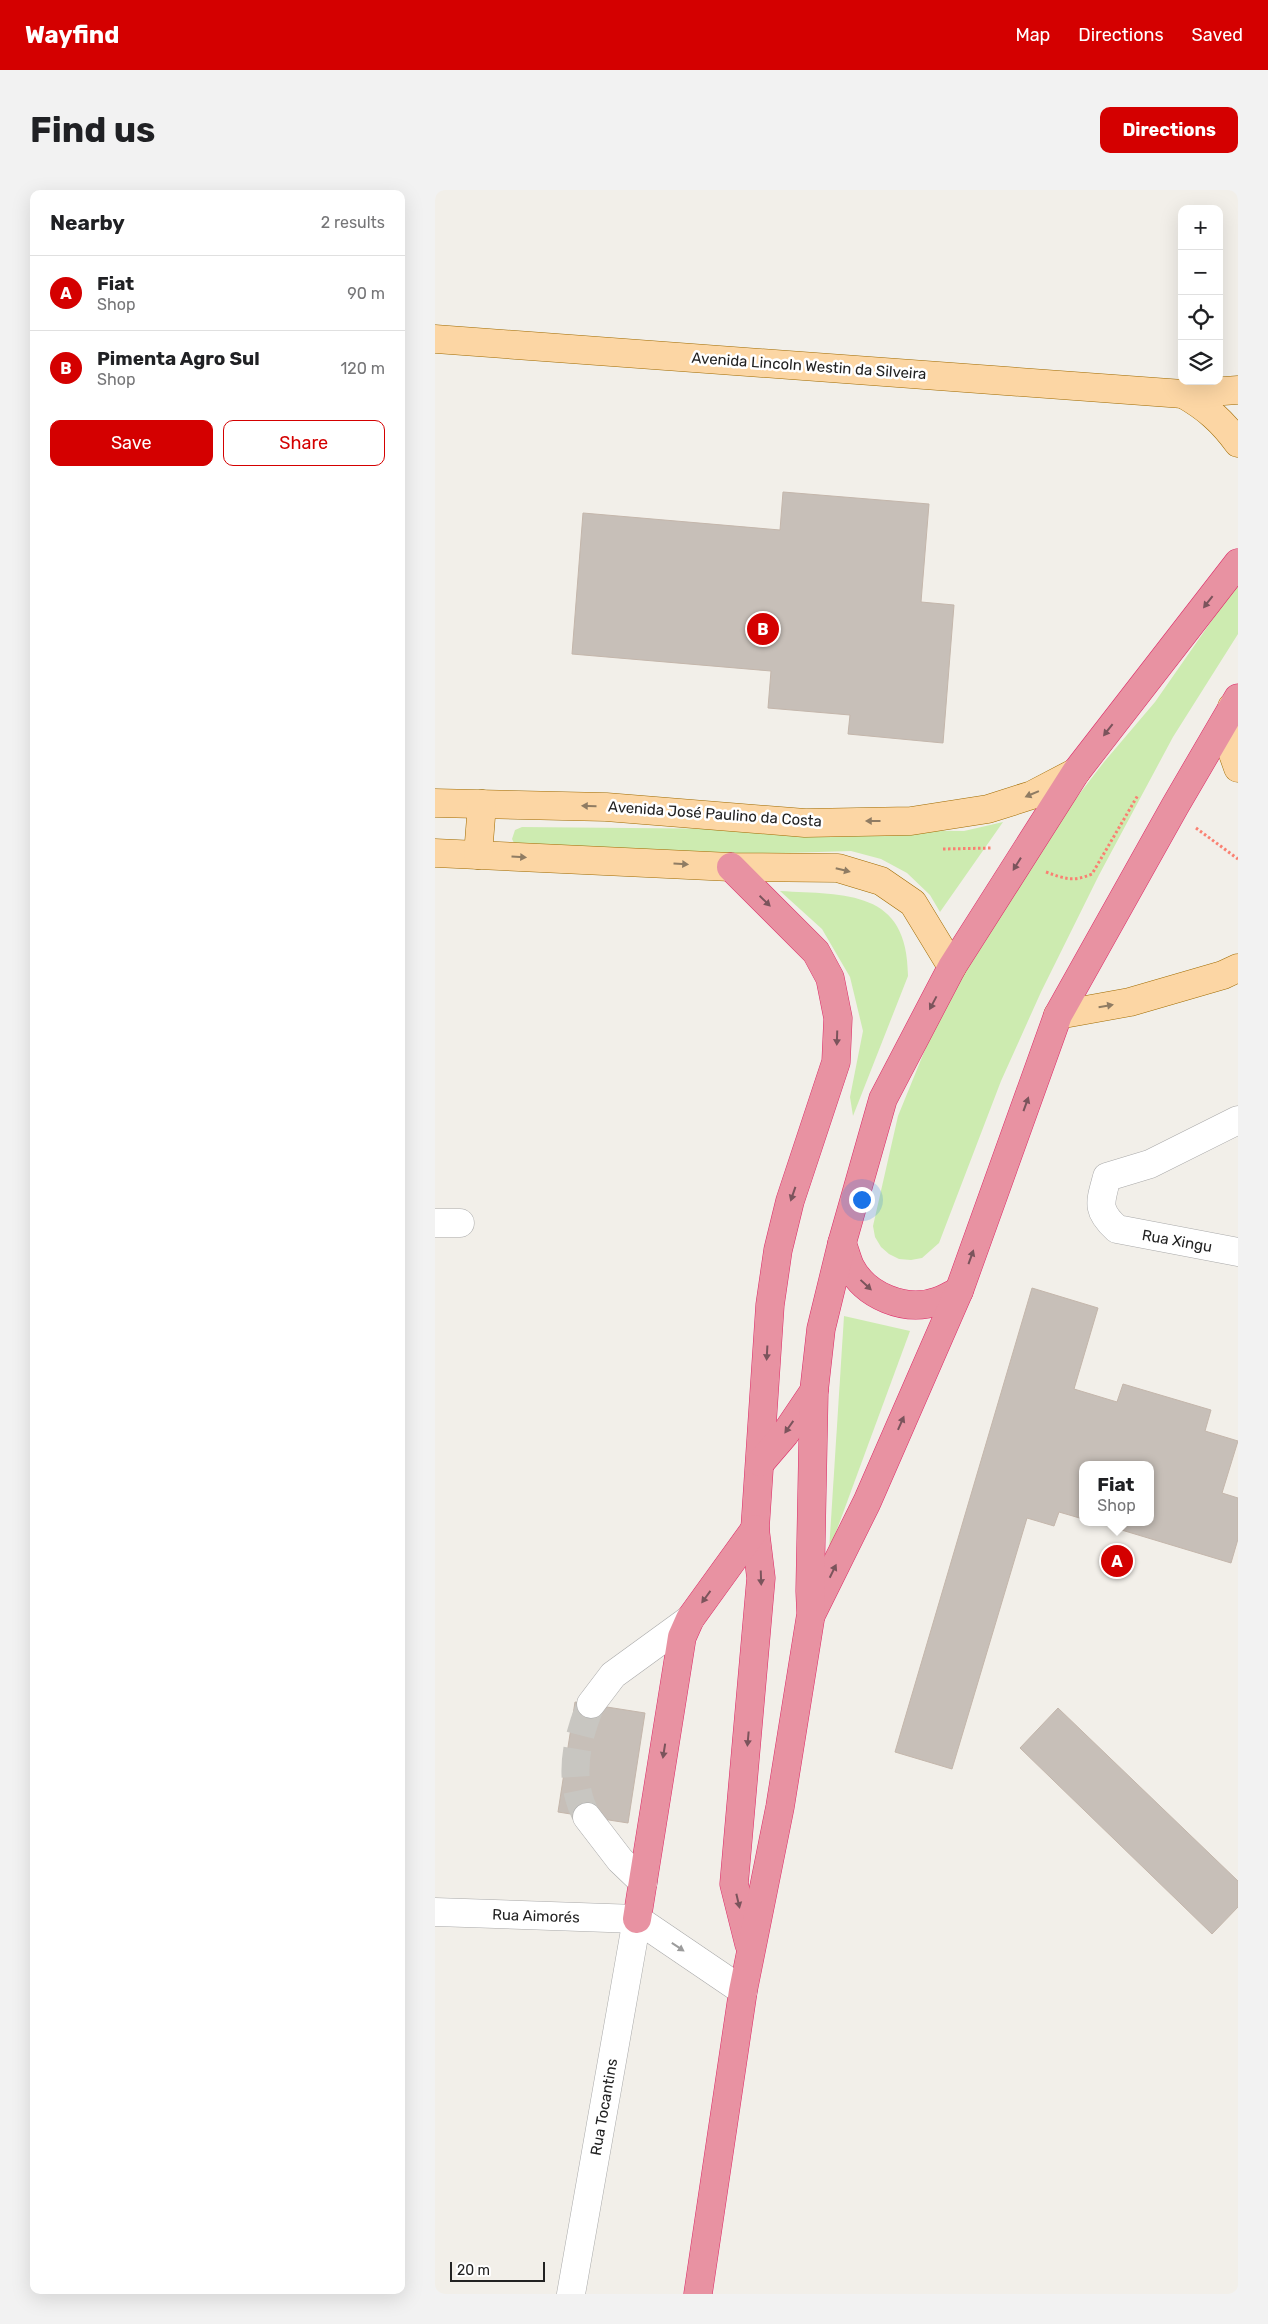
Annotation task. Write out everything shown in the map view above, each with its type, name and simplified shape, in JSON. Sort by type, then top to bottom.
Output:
[{"type":"highway","points":[[698,2294],[743,1991],[780,1807],[811,1614],[809,1591],[814,1391],[821,1329],[842,1243],[883,1099],[952,967],[1076,772],[1238,563]]},
{"type":"highway","points":[[811,1614],[867,1502],[959,1291],[1058,1014],[1235,702]]},
{"type":"highway","points":[[731,867],[816,952],[830,978],[838,1018],[836,1062],[790,1201],[778,1250],[770,1305],[761,1462],[755,1529],[761,1578],[734,1884],[751,1953]]},
{"type":"highway","points":[[842,1243],[851,1267],[866,1286],[887,1300],[912,1305],[937,1302],[959,1291]]},
{"type":"highway","points":[[761,1462],[785,1434],[814,1391]]},
{"type":"highway","points":[[637,1919],[682,1637],[689,1619],[755,1529]]},
{"type":"main road","name":"Avenida Lincoln Westin da Silveira","points":[[435,339],[1183,394],[1238,390]]},
{"type":"main road","name":"Avenida Lincoln Westin da Silveira","points":[[1183,394],[1205,407],[1225,424],[1238,443]]},
{"type":"main road","points":[[1235,702],[1231,751],[1238,768]]},
{"type":"main road","name":"Avenida José Paulino da Costa","points":[[435,803],[606,807],[805,823],[911,820],[988,809],[1032,795],[1076,772]]},
{"type":"main road","points":[[478,855],[482,804]]},
{"type":"main road","points":[[435,853],[731,867],[839,868],[881,881],[913,903],[952,967]]},
{"type":"main road","points":[[1058,1014],[1130,1002],[1233,972]]},
{"type":"street","name":"Rua Xingu","points":[[1238,1120],[1150,1164],[1107,1177],[1099,1204],[1105,1218],[1117,1229],[1238,1252]]},
{"type":"street","points":[[591,1704],[613,1676],[689,1619]]},
{"type":"street","points":[[587,1817],[619,1860],[643,1882]]},
{"type":"street","name":"Rua Aimorés","points":[[435,1912],[637,1919]]},
{"type":"street","points":[[637,1919],[743,1991]]},
{"type":"street","name":"Rua Tocantins","points":[[571,2294],[637,1919]]},
{"type":"path","points":[[1038,869],[1064,879],[1079,880],[1092,874],[1138,795]]},
{"type":"path","points":[[1195,827],[1238,859]]},
{"type":"green space","points":[[1238,583],[1238,634],[1173,737],[1099,875],[1041,992],[1001,1081],[939,1243],[922,1258],[911,1260],[899,1259],[889,1254],[881,1247],[875,1237],[873,1226],[898,1116],[940,1013],[1017,875],[1104,762],[1155,702]]},
{"type":"green space","points":[[1003,822],[940,912],[930,895],[907,873],[881,859],[851,851],[720,855],[515,845],[512,839],[515,830],[522,827],[964,831]]},
{"type":"green space","points":[[780,891],[828,894],[869,902],[885,912],[897,927],[905,948],[908,976],[853,1116],[850,1097],[863,1031],[850,977],[822,929]]},
{"type":"green space","points":[[844,1316],[910,1331],[829,1551]]},
{"type":"building","points":[[783,492],[929,504],[921,602],[954,605],[943,743],[848,734],[850,715],[768,708],[771,671],[572,654],[583,513],[780,530]]},
{"type":"building","points":[[1032,1288],[1098,1308],[1074,1389],[1117,1402],[1123,1384],[1211,1410],[1205,1431],[1238,1441],[1222,1493],[1238,1498],[1238,1539],[1231,1563],[1108,1526],[1154,1526],[1154,1461],[1079,1461],[1079,1518],[1059,1512],[1054,1526],[1027,1518],[952,1769],[895,1752]]},
{"type":"building","points":[[575,1702],[645,1713],[628,1823],[558,1812]]},
{"type":"building","points":[[1058,1708],[1238,1881],[1238,1907],[1212,1934],[1020,1748]]},
{"type":"tunnel","points":[[587,1817],[577,1789],[576,1760],[581,1732],[591,1704]]},
{"type":"place","name":"Pimenta Agro Sul","points":[[763,629]]},
{"type":"place","name":"Fiat","points":[[1117,1561]]}]
